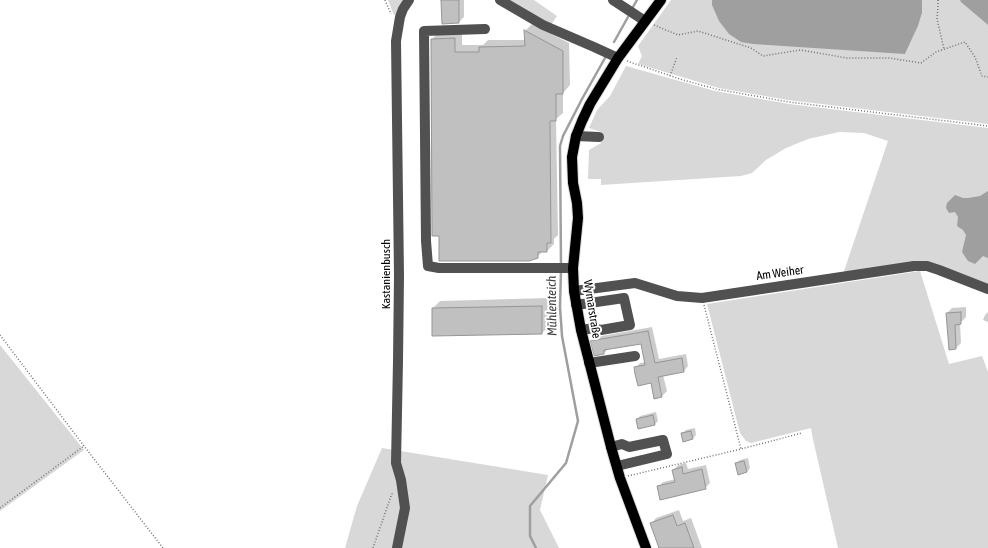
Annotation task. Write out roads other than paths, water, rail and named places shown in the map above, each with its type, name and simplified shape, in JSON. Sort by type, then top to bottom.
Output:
[{"type":"main road","name":"Wymarstraße","points":[[646,548],[610,447],[590,363],[580,330],[574,291],[566,268],[578,218],[572,176],[572,157],[576,136],[582,121],[618,58],[660,0]]},
{"type":"street","name":"Kastanienbusch","points":[[398,548],[405,508],[401,480],[396,463],[399,291],[396,41],[398,24],[403,9],[409,0]]},
{"type":"street","points":[[500,0],[543,25],[618,58]]},
{"type":"street","points":[[613,0],[645,21]]},
{"type":"street","points":[[485,29],[424,31],[426,241],[428,266],[439,268],[566,268]]},
{"type":"street","points":[[576,136],[599,137]]},
{"type":"street","name":"Am Weiher","points":[[574,291],[635,283],[677,296],[702,298],[914,266],[927,266],[988,289]]},
{"type":"street","points":[[576,306],[624,298],[630,325],[601,330],[594,328],[580,330]]},
{"type":"street","points":[[590,363],[635,356]]},
{"type":"street","points":[[610,447],[622,444],[629,447],[663,440],[667,454],[617,466]]},
{"type":"waterway","name":"Mühlenteich","points":[[633,7],[637,0]]},
{"type":"waterway","name":"Mühlenteich","points":[[614,42],[628,17]]},
{"type":"waterway","name":"Mühlenteich","points":[[561,265],[560,146],[563,136],[605,58]]},
{"type":"waterway","name":"Mühlenteich","points":[[536,548],[530,536],[530,506],[566,463],[578,421],[562,336],[560,307],[561,270]]}]
